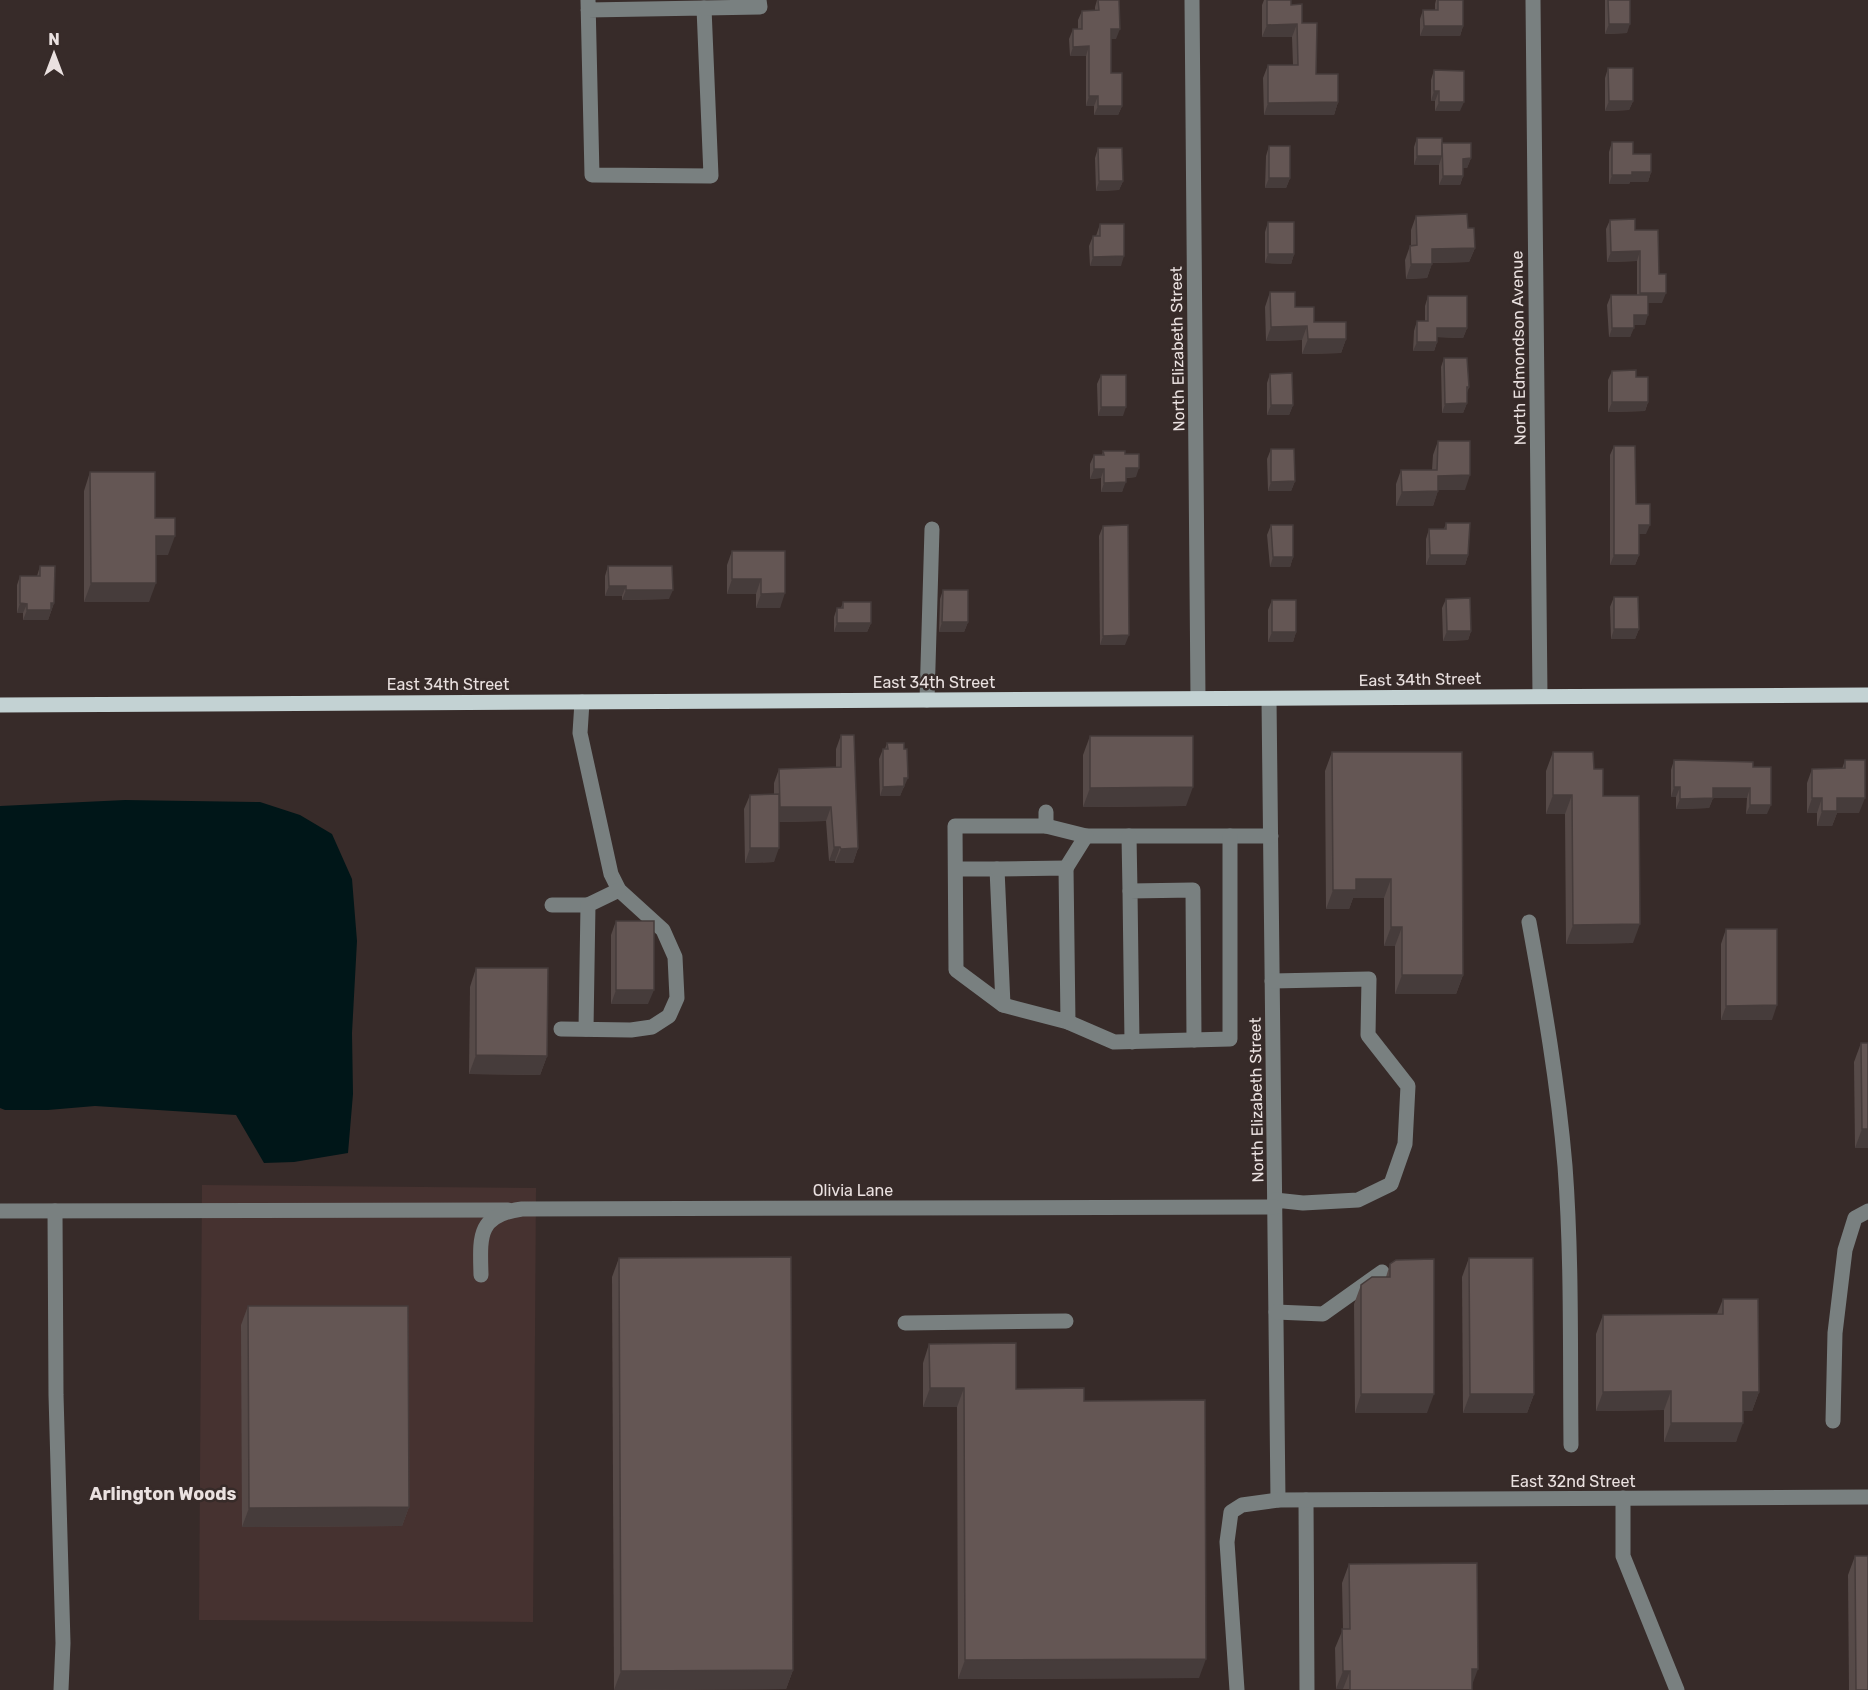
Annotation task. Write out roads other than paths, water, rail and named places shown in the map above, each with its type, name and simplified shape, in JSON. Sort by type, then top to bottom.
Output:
[{"type":"main road","name":"East 34th Street","points":[[0,705],[1868,695]]},
{"type":"street","points":[[704,8],[711,176],[592,175],[588,5],[759,7],[759,0]]},
{"type":"street","name":"North Elizabeth Street","points":[[1192,0],[1198,698]]},
{"type":"street","name":"North Edmondson Avenue","points":[[1533,0],[1540,696]]},
{"type":"street","points":[[927,700],[932,529]]},
{"type":"street","name":"North Elizabeth Street","points":[[1269,699],[1278,1500]]},
{"type":"street","points":[[561,1029],[631,1030],[652,1027],[669,1016],[677,998],[675,957],[663,930],[619,890],[611,874],[580,733],[582,702]]},
{"type":"street","points":[[1230,836],[1230,1040],[1114,1042],[1068,1022],[1003,1005],[956,970],[955,826],[1046,819],[1086,836],[1129,836],[1230,836],[1271,836]]},
{"type":"street","points":[[1068,1022],[1066,868],[1086,836]]},
{"type":"street","points":[[1129,836],[1132,1042]]},
{"type":"street","points":[[956,869],[1066,868]]},
{"type":"street","points":[[997,870],[1003,1005]]},
{"type":"street","points":[[552,905],[588,905],[619,890]]},
{"type":"street","points":[[1130,891],[1193,890],[1194,1040]]},
{"type":"street","points":[[586,1029],[588,905]]},
{"type":"street","points":[[1529,922],[1550,1037],[1565,1166],[1570,1268],[1571,1445]]},
{"type":"street","name":"Olivia Lane","points":[[0,1211],[1275,1204],[1358,1200],[1391,1184],[1405,1144],[1408,1086],[1368,1035],[1369,979],[1272,981]]},
{"type":"street","points":[[481,1275],[482,1234],[489,1223],[508,1210]]},
{"type":"street","points":[[55,1211],[56,1395],[63,1643],[61,1690]]},
{"type":"street","points":[[1833,1421],[1835,1333],[1845,1250],[1855,1218],[1868,1211]]},
{"type":"street","points":[[1276,1312],[1323,1314],[1382,1272]]},
{"type":"street","points":[[905,1323],[1066,1321]]},
{"type":"street","name":"East 32nd Street","points":[[1236,1690],[1227,1542],[1231,1512],[1242,1505],[1278,1500],[1868,1497]]},
{"type":"street","points":[[1623,1498],[1623,1556],[1677,1690]]},
{"type":"street","points":[[1306,1500],[1307,1690]]},
{"type":"district","name":"Arlington Woods","points":[[163,1494]]}]
